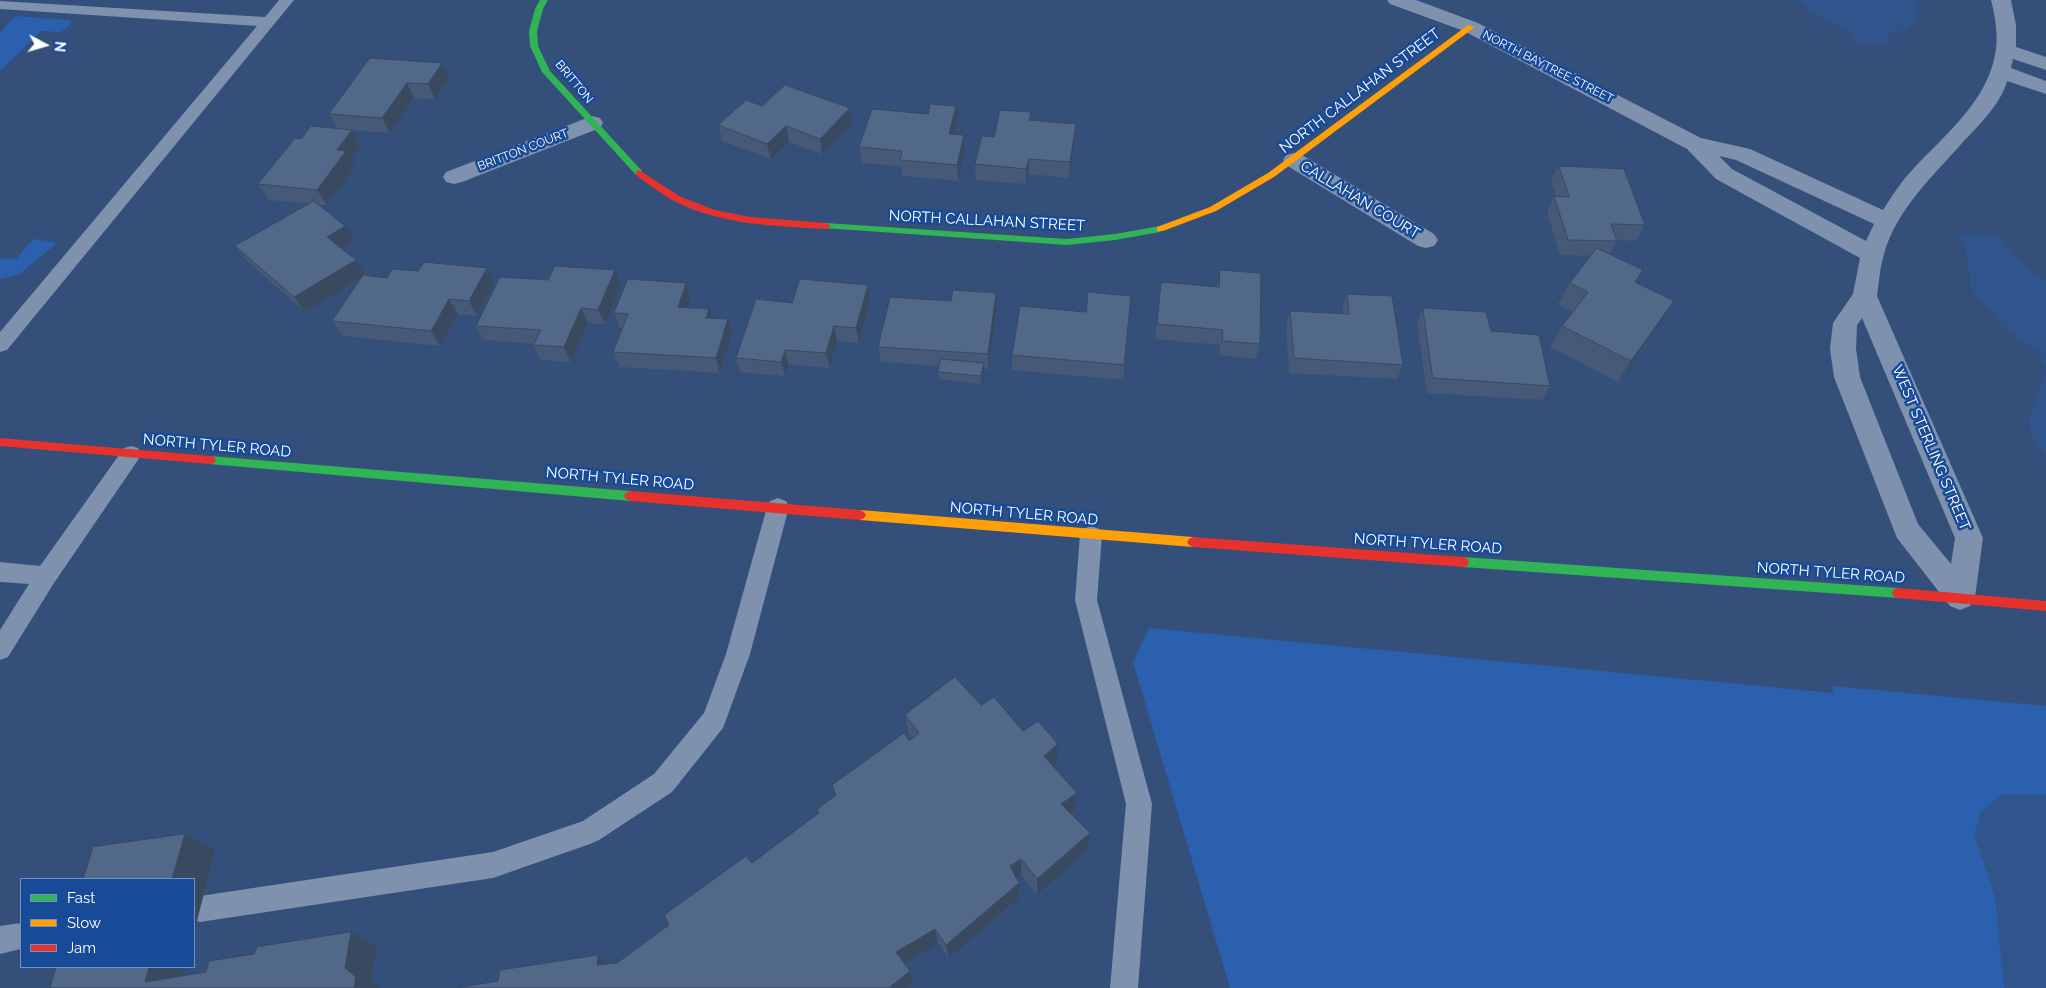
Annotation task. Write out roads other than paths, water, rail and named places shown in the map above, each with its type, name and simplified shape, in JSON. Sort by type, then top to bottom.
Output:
[{"type":"main road","name":"BRITTON","points":[[544,0],[538,9],[533,31],[534,46],[546,72],[592,123]]},
{"type":"main road","name":"NORTH CALLAHAN STREET","points":[[592,123],[640,174],[678,199],[716,213],[765,222],[830,228],[1068,242],[1111,239],[1162,228],[1193,218],[1235,196],[1294,160],[1471,27]]},
{"type":"main road","name":"NORTH TYLER ROAD","points":[[0,442],[1091,535],[1960,597],[2046,606]]},
{"type":"street","name":"NORTH BAYTREE STREET","points":[[1397,0],[1471,27],[1694,144],[1742,154],[1840,201],[1887,221]]},
{"type":"street","points":[[1960,597],[1907,530],[1847,377],[1843,349],[1845,323],[1865,296],[1872,254],[1887,221],[1910,187],[1979,112],[1995,88],[2006,50],[2006,25],[2001,0]]},
{"type":"street","points":[[2006,50],[2046,64]]},
{"type":"street","points":[[2000,71],[2046,88]]},
{"type":"street","name":"BRITTON COURT","points":[[454,177],[592,123]]},
{"type":"street","name":"NORTH BAYTREE STREET","points":[[1694,144],[1724,174],[1872,254]]},
{"type":"street","name":"CALLAHAN COURT","points":[[1294,160],[1426,240]]},
{"type":"street","name":"WEST STERLING STREET","points":[[1865,296],[1969,538],[1960,597]]},
{"type":"lane","points":[[0,345],[287,0]]},
{"type":"lane","points":[[0,5],[269,22]]},
{"type":"lane","points":[[0,650],[46,576],[131,454]]},
{"type":"lane","points":[[200,909],[493,865],[590,831],[663,783],[714,720],[738,654],[778,507]]},
{"type":"lane","points":[[1091,535],[1086,600],[1139,804],[1124,988]]},
{"type":"lane","points":[[0,572],[46,576]]},
{"type":"lane","points":[[0,940],[20,936]]}]
